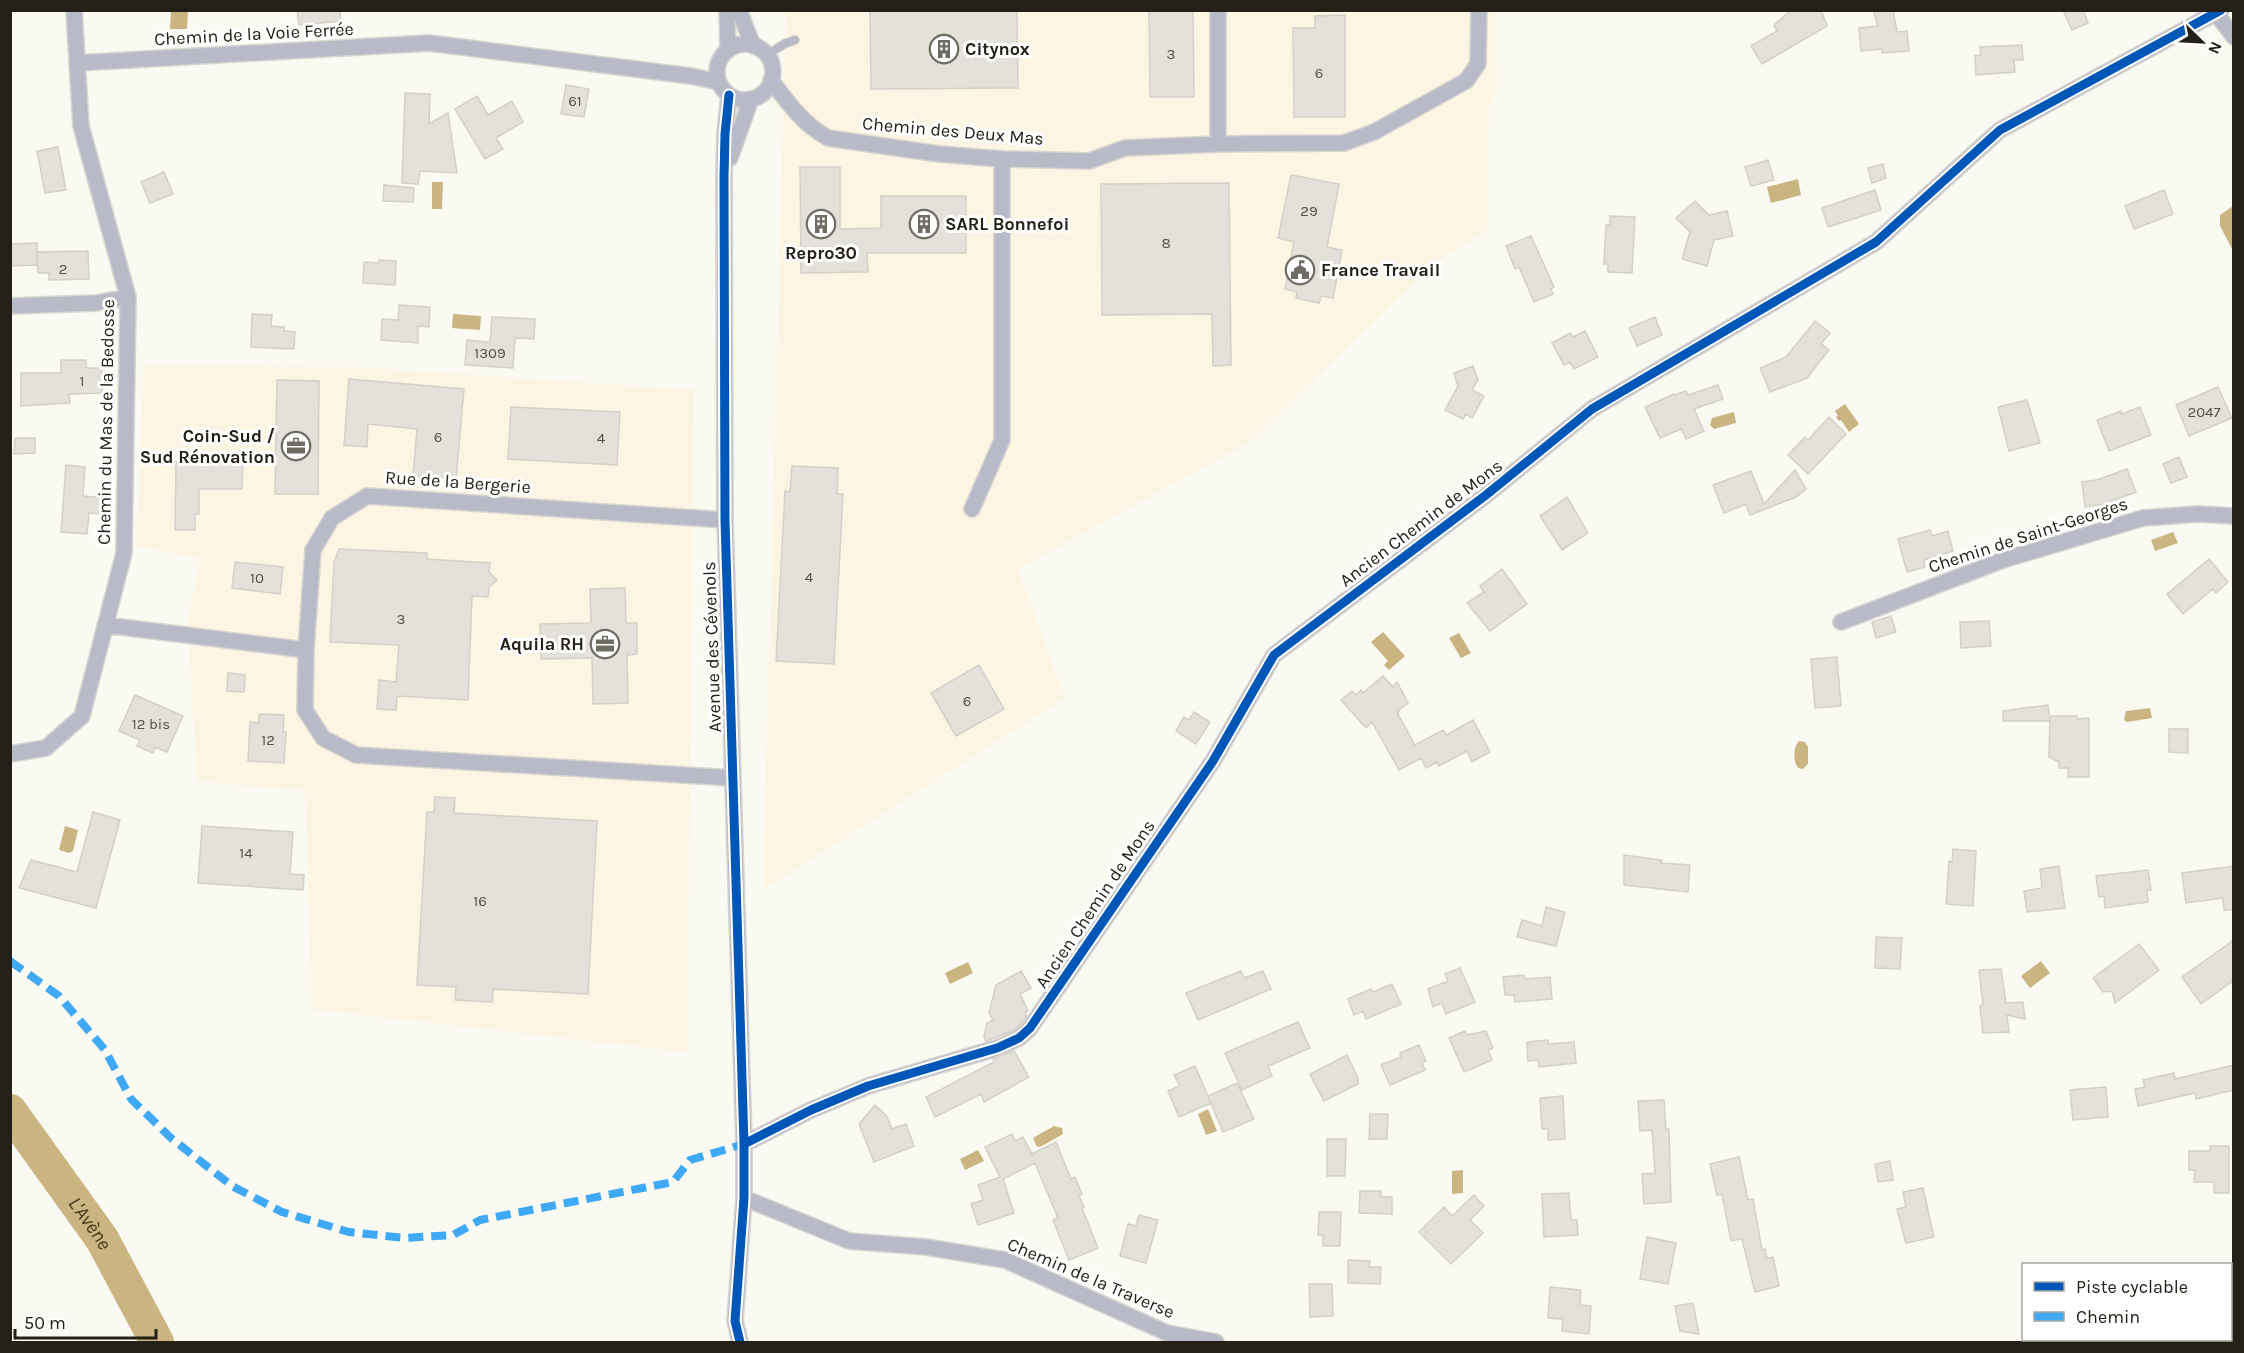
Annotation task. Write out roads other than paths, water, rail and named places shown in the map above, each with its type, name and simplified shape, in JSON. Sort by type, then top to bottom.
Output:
[{"type":"street","name":"Chemin du Mas de la Bedosse","points":[[10,754],[46,748],[82,716],[124,553],[128,297],[81,126],[74,10]]},
{"type":"street","points":[[727,10],[728,50]]},
{"type":"street","points":[[739,10],[753,46]]},
{"type":"street","points":[[1218,10],[1218,144]]},
{"type":"street","name":"Chemin des Deux Mas","points":[[771,80],[798,115],[813,130],[828,138],[939,154],[1002,159],[1089,161],[1125,148],[1218,144],[1344,143],[1374,132],[1466,81],[1478,64],[1479,10]]},
{"type":"street","points":[[2212,13],[2234,37]]},
{"type":"street","name":"Ancien Chemin de Mons","points":[[744,1144],[811,1110],[868,1086],[997,1048],[1019,1038],[1030,1028],[1213,761],[1274,655],[1486,495],[1592,409],[1876,242],[2000,130],[2212,13]]},
{"type":"street","name":"Chemin de la Voie Ferrée","points":[[77,63],[429,43],[691,76],[719,82]]},
{"type":"street","points":[[744,45],[753,46],[767,56],[771,63],[771,80],[757,97],[744,100],[729,95],[719,82],[719,64],[728,50],[744,45]]},
{"type":"street","name":"Avenue des Cévenols","points":[[729,95],[724,178],[725,520],[744,1144],[744,1198],[735,1321],[740,1342]]},
{"type":"street","name":"Chemin des Deux Mas","points":[[757,97],[798,115]]},
{"type":"street","name":"Avenue des Cévenols","points":[[724,178],[736,137],[757,97]]},
{"type":"street","points":[[972,509],[1002,440],[1002,159]]},
{"type":"street","points":[[10,306],[96,303],[128,297]]},
{"type":"street","name":"Rue de la Bergerie","points":[[725,520],[367,496],[332,518],[313,550],[306,650],[305,710],[323,738],[356,755],[733,778]]},
{"type":"street","name":"Chemin de Saint-Georges","points":[[1841,622],[2003,561],[2143,518],[2198,513],[2234,516]]},
{"type":"street","points":[[105,625],[306,650]]},
{"type":"street","name":"Chemin de la Traverse","points":[[744,1198],[849,1241],[926,1247],[1005,1260],[1167,1333],[1216,1342]]},
{"type":"lane","points":[[767,56],[795,40]]},
{"type":"waterway","name":"L'Avène","points":[[10,1111],[102,1239],[157,1342]]},
{"type":"place","name":"Citynox","points":[[944,49]]},
{"type":"place","name":"Repro30","points":[[821,224]]},
{"type":"place","name":"SARL Bonnefoi","points":[[924,224]]},
{"type":"place","name":"France Travail","points":[[1300,270]]},
{"type":"place","name":"Coin-Sud / Sud Rénovation","points":[[296,446]]},
{"type":"place","name":"Aquila RH","points":[[605,644]]}]
